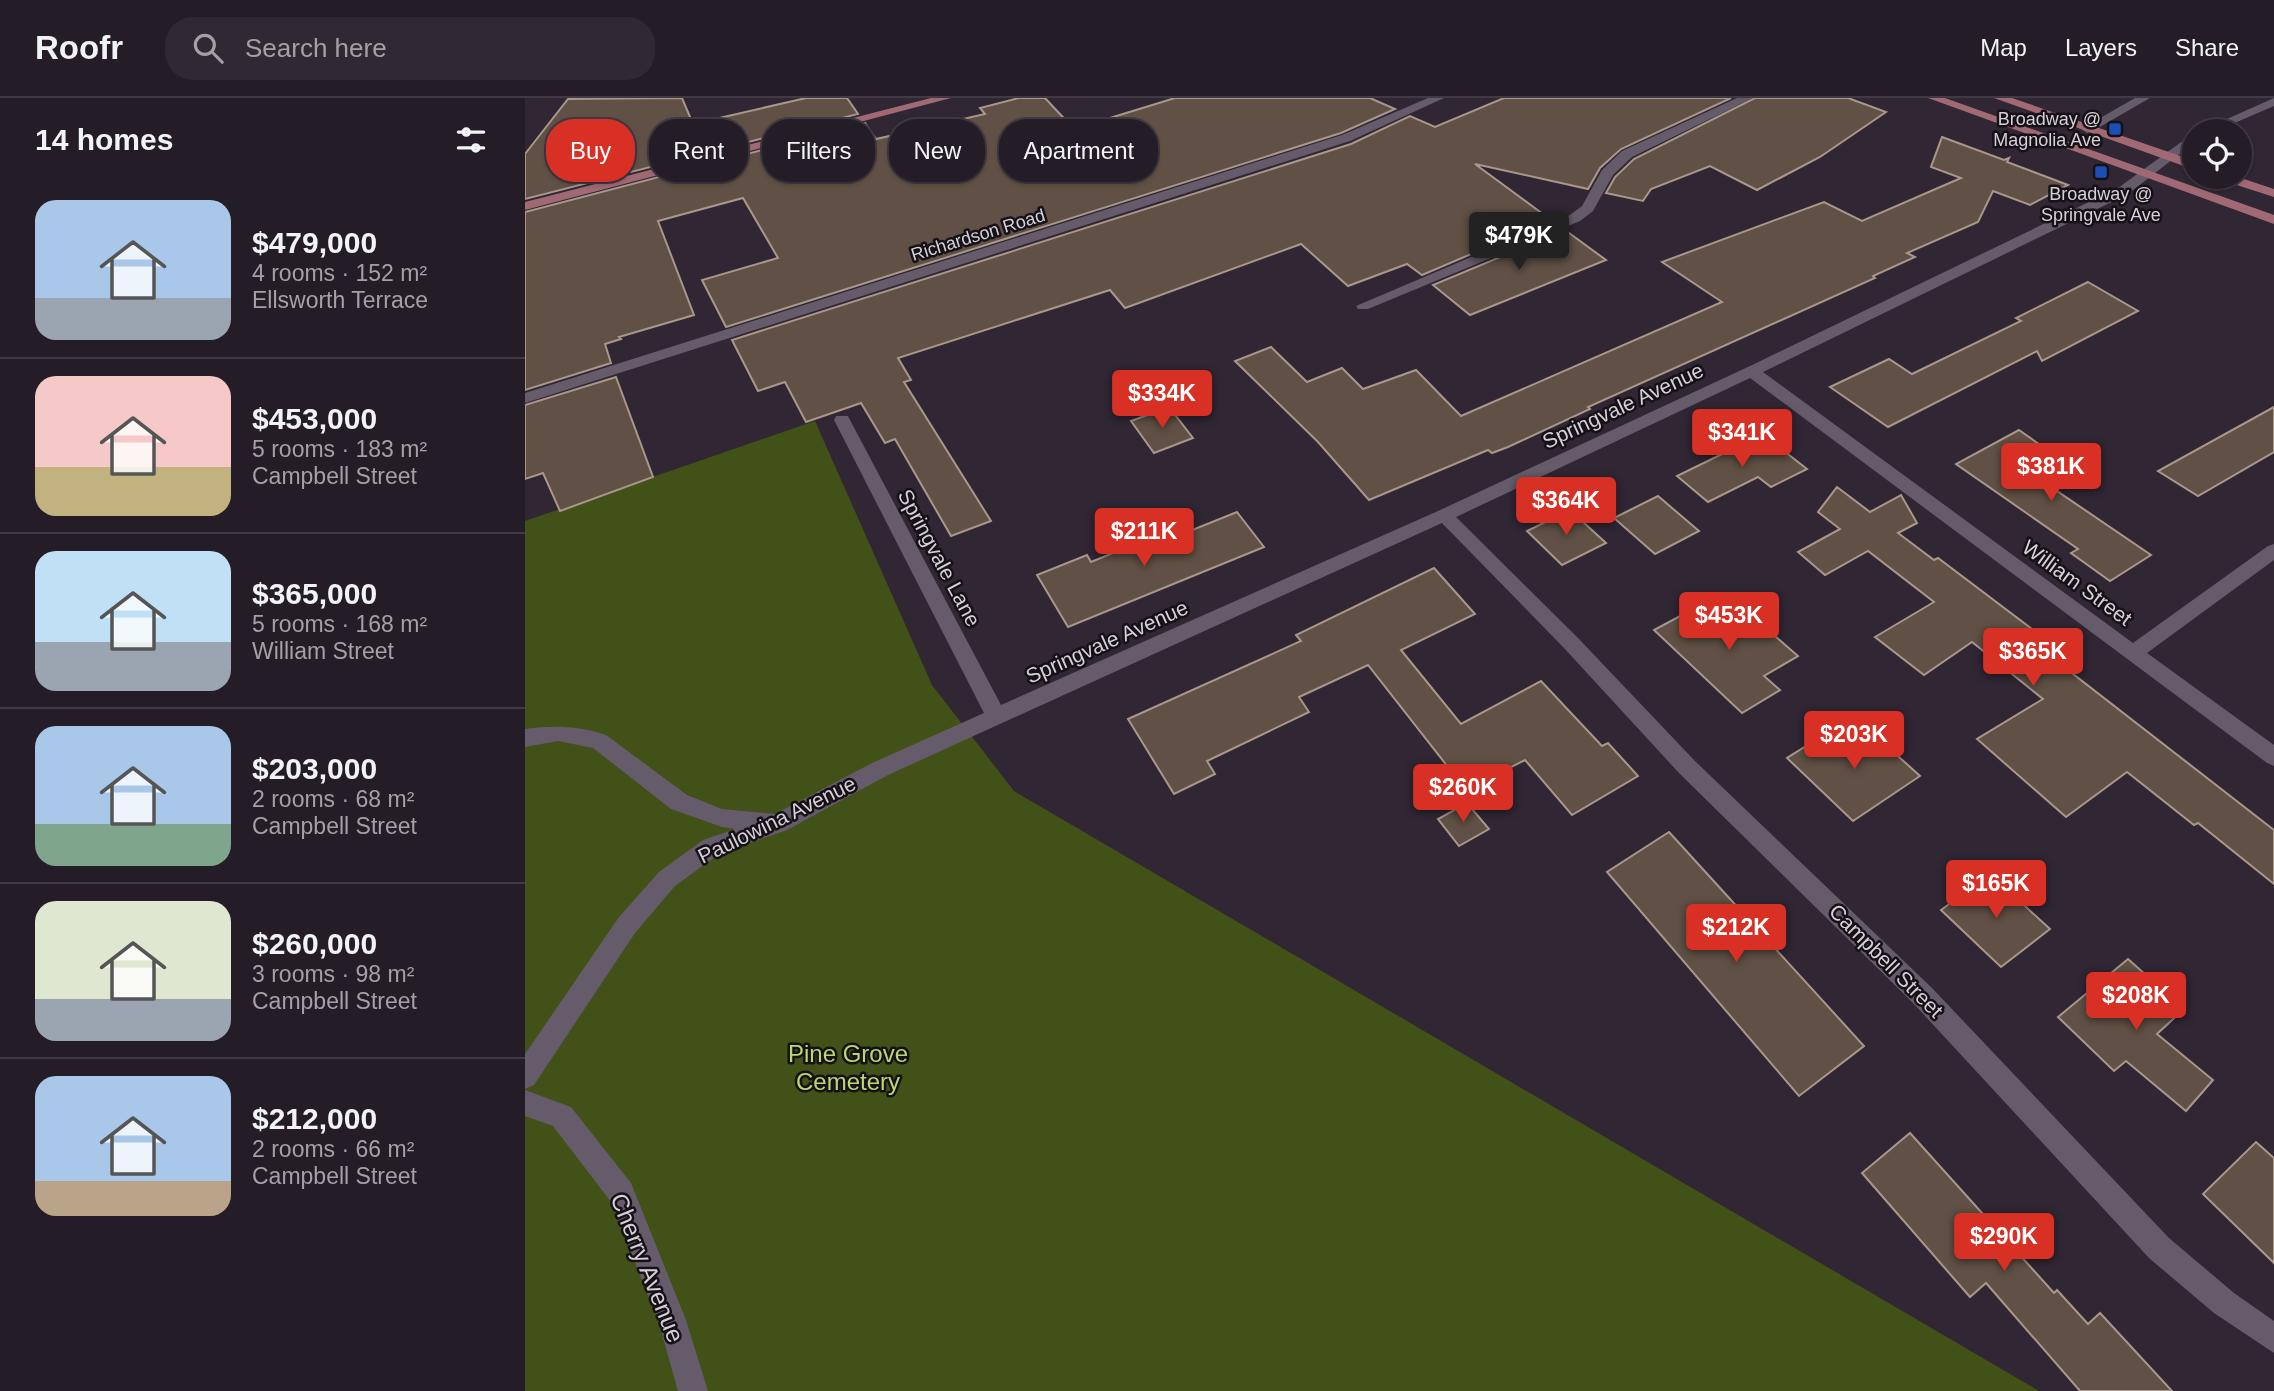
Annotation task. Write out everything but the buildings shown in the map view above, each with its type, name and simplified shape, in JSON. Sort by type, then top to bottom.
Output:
[{"type":"main road","points":[[525,206],[944,98]]},
{"type":"main road","points":[[1934,98],[2274,220]]},
{"type":"main road","points":[[2000,98],[2182,161]]},
{"type":"main road","points":[[2252,186],[2274,193]]},
{"type":"street","name":"Richardson Road","points":[[525,398],[1346,138],[1438,98]]},
{"type":"street","points":[[1363,306],[1576,218],[1588,208],[1607,173],[1627,154],[1747,98]]},
{"type":"street","points":[[2087,129],[2144,98]]},
{"type":"street","points":[[2234,119],[2274,102]]},
{"type":"street","name":"Springvale Avenue","points":[[997,717],[1444,516],[1751,371],[2123,191],[2182,146]]},
{"type":"street","name":"William Street","points":[[1751,371],[2274,757]]},
{"type":"street","name":"Springvale Lane","points":[[842,420],[997,717]]},
{"type":"street","name":"Campbell Street","points":[[1444,516],[1571,643],[1687,768],[1923,996],[2159,1248],[2224,1303],[2274,1338]]},
{"type":"street","points":[[2133,653],[2274,551]]},
{"type":"street","name":"Paulowina Avenue","points":[[525,1076],[627,925],[667,879],[711,847],[779,823],[880,769],[997,717]]},
{"type":"street","points":[[525,738],[558,733],[599,741],[679,802],[722,818],[779,823]]},
{"type":"street","name":"Cherry Avenue","points":[[525,1103],[562,1116],[621,1193],[672,1320],[693,1391]]},
{"type":"green space","name":"Pine Grove Cemetery","points":[[815,421],[932,685],[1014,791],[2039,1391],[525,1391],[525,521]]},
{"type":"place","name":"Broadway @ Magnolia Ave","points":[[2115,129]]},
{"type":"place","name":"Broadway @ Springvale Ave","points":[[2101,172]]}]
